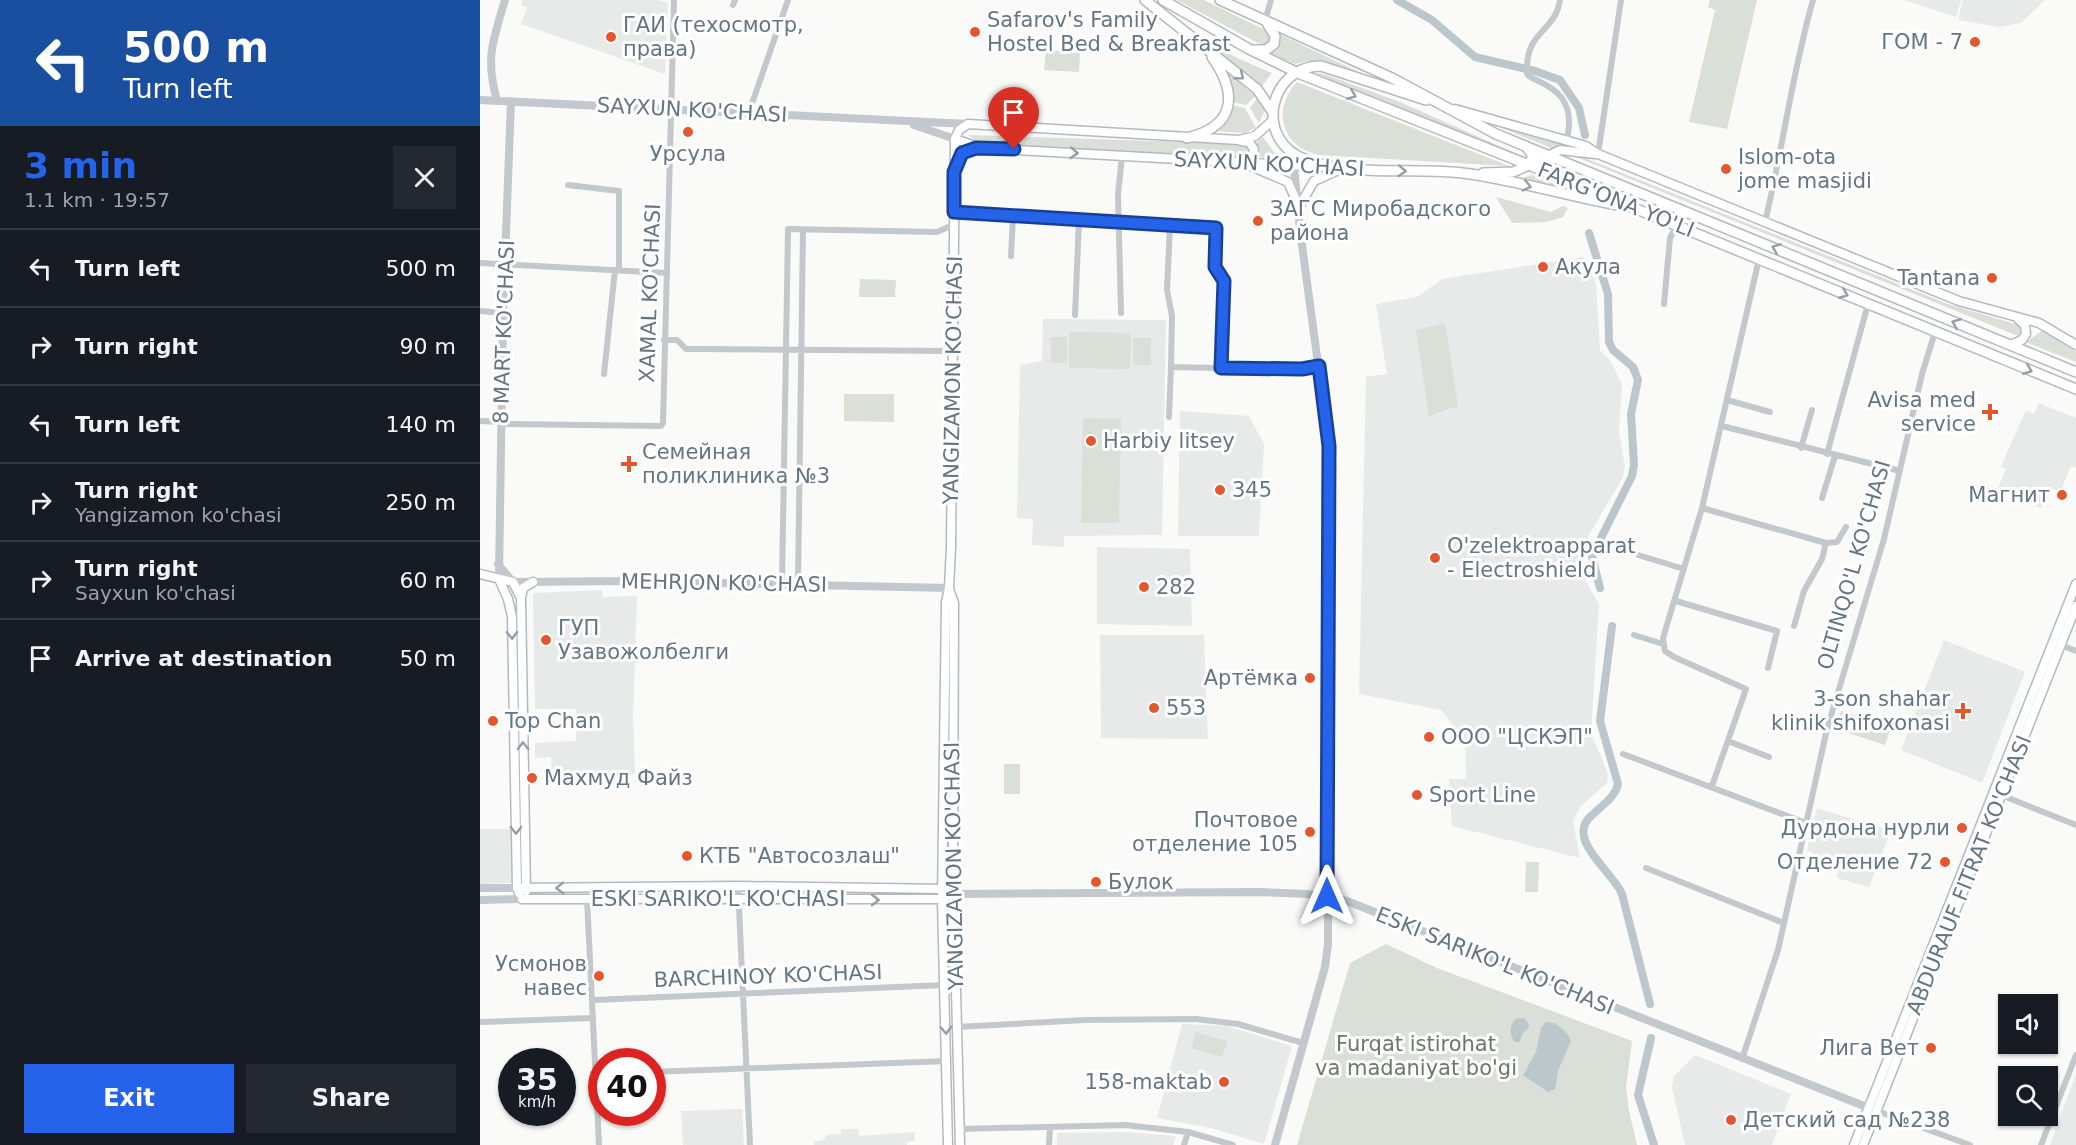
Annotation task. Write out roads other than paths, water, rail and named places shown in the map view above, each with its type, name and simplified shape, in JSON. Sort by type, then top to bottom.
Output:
[{"type":"main road","points":[[1145,0],[1260,92],[1294,166]]},
{"type":"main road","name":"FARG'ONA YO'LI","points":[[1163,0],[1249,49],[1298,73],[2076,389]]},
{"type":"main road","name":"FARG'ONA YO'LI","points":[[1220,0],[1392,78],[1496,134],[2076,372]]},
{"type":"main road","points":[[1249,49],[1263,50],[1274,44],[1275,36],[1265,21]]},
{"type":"main road","points":[[1187,138],[1212,129],[1223,117],[1229,103],[1227,80],[1207,50]]},
{"type":"main road","points":[[1272,116],[1279,93],[1298,73],[1321,66],[1387,89],[1505,124],[1568,139],[1598,154],[1959,301],[2019,320],[2039,323],[2076,345]]},
{"type":"main road","name":"SAYXUN KO'CHASI","points":[[968,124],[1239,140],[1255,136],[1272,116]]},
{"type":"main road","points":[[954,139],[959,130],[968,124]]},
{"type":"main road","name":"SAYXUN KO'CHASI","points":[[954,139],[981,148],[1246,164],[1469,174],[1635,208]]},
{"type":"main road","name":"YANGIZAMON KO'CHASI","points":[[948,1145],[942,888],[945,614],[949,588],[953,351],[954,139]]},
{"type":"main road","points":[[1239,140],[1249,142],[1254,149],[1253,157],[1246,164],[1288,182],[1299,207]]},
{"type":"main road","points":[[1524,145],[1533,156],[1529,165]]},
{"type":"main road","points":[[954,172],[962,153],[981,148]]},
{"type":"main road","points":[[1287,148],[1304,159],[1344,168]]},
{"type":"main road","points":[[1469,174],[1513,172],[1548,154],[1566,149],[1598,154]]},
{"type":"main road","points":[[1299,207],[1314,181],[1344,168]]},
{"type":"main road","points":[[2019,320],[2027,332],[2036,333],[2039,323]]},
{"type":"main road","points":[[2010,345],[2022,340],[2027,332]]},
{"type":"main road","name":"MEHRJON KO'CHASI","points":[[480,576],[513,582]]},
{"type":"main road","name":"8 MART KO'CHASI","points":[[499,579],[508,599],[512,617],[517,888],[522,899]]},
{"type":"main road","points":[[513,582],[521,598]]},
{"type":"main road","points":[[522,899],[527,888],[521,598],[523,588],[533,582]]},
{"type":"main road","name":"ABDURAUF FITRAT KO'CHASI","points":[[1863,1145],[1873,1109],[2057,643],[2076,584]]},
{"type":"main road","name":"YANGIZAMON KO'CHASI","points":[[949,588],[954,603],[951,706],[953,894],[960,1145]]},
{"type":"main road","name":"ABDURAUF FITRAT KO'CHASI","points":[[2057,643],[2076,606]]},
{"type":"main road","name":"ESKI SARIKO'L KO'CHASI","points":[[517,888],[738,886],[942,888],[953,894]]},
{"type":"main road","points":[[942,901],[953,894]]},
{"type":"main road","name":"ESKI SARIKO'L KO'CHASI","points":[[522,899],[739,898],[942,901]]},
{"type":"main road","name":"ABDURAUF FITRAT KO'CHASI","points":[[1854,1145],[1873,1109]]},
{"type":"street","points":[[497,101],[491,78],[490,54],[505,0]]},
{"type":"street","points":[[749,112],[788,0]]},
{"type":"street","points":[[1265,21],[1271,0]]},
{"type":"street","points":[[1560,0],[1556,14],[1528,48],[1527,74],[1531,79],[1552,86],[1563,99],[1569,119],[1568,139]]},
{"type":"street","points":[[1598,154],[1621,0]]},
{"type":"street","points":[[1765,222],[1784,139],[1800,45],[1813,0]]},
{"type":"street","name":"XAMAL KO'CHASI","points":[[501,423],[661,426],[667,273],[672,1]]},
{"type":"street","name":"SAYXUN KO'CHASI","points":[[480,100],[968,124]]},
{"type":"street","name":"8 MART KO'CHASI","points":[[499,579],[503,314],[512,101]]},
{"type":"street","name":"SAYXUN KO'CHASI","points":[[904,121],[954,139]]},
{"type":"street","points":[[1121,313],[1121,222],[1118,194],[1122,157]]},
{"type":"street","points":[[1275,1145],[1327,956],[1329,446],[1294,166]]},
{"type":"street","points":[[568,185],[619,191],[617,270],[604,374]]},
{"type":"street","points":[[954,212],[1216,228],[1215,267],[1224,281],[1221,368]]},
{"type":"street","points":[[1011,256],[1013,216]]},
{"type":"street","points":[[1075,315],[1079,220]]},
{"type":"street","points":[[782,584],[788,230],[937,232],[955,224]]},
{"type":"street","points":[[1664,304],[1670,238],[1677,225]]},
{"type":"street","points":[[1169,417],[1172,316],[1167,290],[1170,226]]},
{"type":"street","points":[[798,584],[803,230]]},
{"type":"street","points":[[1712,786],[1746,689],[1674,657],[1665,651],[1663,644],[1722,426],[1759,259]]},
{"type":"street","points":[[480,263],[667,273]]},
{"type":"street","points":[[1827,454],[1868,304]]},
{"type":"street","points":[[480,310],[503,314]]},
{"type":"street","name":"OLTINQO'L KO'CHASI","points":[[1742,1059],[1760,1010],[1784,923],[1829,721],[1884,539],[1922,374],[1935,332]]},
{"type":"street","points":[[664,340],[677,340],[686,349],[953,351]]},
{"type":"street","points":[[1171,367],[1302,369],[1319,366]]},
{"type":"street","points":[[1727,400],[1770,412]]},
{"type":"street","points":[[1801,448],[1812,410]]},
{"type":"street","points":[[480,421],[501,423]]},
{"type":"street","points":[[1722,426],[1801,448],[1900,471]]},
{"type":"street","points":[[1822,498],[1835,456]]},
{"type":"street","points":[[1701,508],[1826,543],[1837,542],[1846,527]]},
{"type":"street","points":[[1794,626],[1804,591],[1822,559],[1826,543]]},
{"type":"street","points":[[1638,555],[1684,569]]},
{"type":"street","points":[[480,576],[491,571],[498,562],[513,582]]},
{"type":"street","name":"MEHRJON KO'CHASI","points":[[513,582],[630,581],[949,588]]},
{"type":"street","points":[[1676,601],[1776,631],[1768,668]]},
{"type":"street","points":[[1634,635],[1663,644]]},
{"type":"street","points":[[2057,643],[2076,651]]},
{"type":"street","points":[[1728,741],[1769,757]]},
{"type":"street","points":[[1623,754],[1806,823]]},
{"type":"street","points":[[1997,794],[2076,825]]},
{"type":"street","points":[[1646,868],[1784,923]]},
{"type":"street","points":[[738,886],[750,1145]]},
{"type":"street","name":"ESKI SARIKO'L KO'CHASI","points":[[480,888],[517,888]]},
{"type":"street","name":"ESKI SARIKO'L KO'CHASI","points":[[953,894],[1261,892],[1327,896],[1347,901],[1742,1059]]},
{"type":"street","name":"ESKI SARIKO'L KO'CHASI","points":[[480,900],[522,899]]},
{"type":"street","points":[[587,899],[596,1048]]},
{"type":"street","name":"BARCHINOY KO'CHASI","points":[[593,1000],[944,985]]},
{"type":"street","points":[[480,1022],[593,1018]]},
{"type":"street","points":[[957,1027],[1085,1020],[1196,1019],[1238,1024],[1303,1043]]},
{"type":"street","points":[[2041,1145],[2076,1055]]},
{"type":"street","points":[[1742,1059],[1970,1145]]},
{"type":"street","points":[[666,1071],[946,1061]]},
{"type":"street","points":[[960,1130],[1125,1125],[1188,1132],[1233,1145]]},
{"type":"street","points":[[599,1126],[599,1145]]},
{"type":"street","points":[[1049,1145],[1050,1128]]},
{"type":"street","points":[[1184,1145],[1188,1132]]},
{"type":"waterway","points":[[1397,0],[1432,20],[1475,57],[1535,71],[1560,80],[1579,108],[1585,135]]},
{"type":"waterway","points":[[1589,233],[1608,294],[1609,342],[1613,350],[1633,367],[1638,380],[1631,414],[1634,465],[1632,476],[1592,556],[1600,588]]},
{"type":"waterway","points":[[1612,626],[1600,721],[1618,784],[1611,798],[1584,825],[1584,835],[1593,855],[1622,894],[1650,1004]]},
{"type":"waterway","points":[[1651,1038],[1638,1095],[1654,1145]]},
{"type":"place","name":"Safarov's Family Hostel Bed & Breakfast","points":[[975,32]]},
{"type":"place","name":"ГАИ (техосмотр, права)","points":[[611,37]]},
{"type":"place","name":"ГОМ - 7","points":[[1975,42]]},
{"type":"place","name":"Урсула","points":[[688,132]]},
{"type":"place","name":"Islom-ota jome masjidi","points":[[1726,169]]},
{"type":"place","name":"ЗАГС Миробадского района","points":[[1258,221]]},
{"type":"place","name":"Акула","points":[[1543,267]]},
{"type":"place","name":"Tantana","points":[[1992,278]]},
{"type":"place","name":"Avisa med service","points":[[1990,412]]},
{"type":"place","name":"Harbiy litsey","points":[[1091,441]]},
{"type":"place","name":"Семейная поликлиника №3","points":[[629,464]]},
{"type":"place","name":"345","points":[[1220,490]]},
{"type":"place","name":"Магнит","points":[[2062,495]]},
{"type":"place","name":"O'zelektroapparat - Electroshield","points":[[1435,558]]},
{"type":"place","name":"282","points":[[1144,587]]},
{"type":"place","name":"ГУП Узавожолбелги","points":[[546,640]]},
{"type":"place","name":"Артёмка","points":[[1310,678]]},
{"type":"place","name":"553","points":[[1154,708]]},
{"type":"place","name":"3-son shahar klinik shifoxonasi","points":[[1963,711]]},
{"type":"place","name":"Top Chan","points":[[493,721]]},
{"type":"place","name":"ООО \"ЦСКЭП\"","points":[[1429,737]]},
{"type":"place","name":"Махмуд Файз","points":[[532,778]]},
{"type":"place","name":"Sport Line","points":[[1417,795]]},
{"type":"place","name":"Дурдона нурли","points":[[1962,828]]},
{"type":"place","name":"Почтовое отделение 105","points":[[1310,832]]},
{"type":"place","name":"КТБ \"Автосозлаш\"","points":[[687,856]]},
{"type":"place","name":"Отделение 72","points":[[1945,862]]},
{"type":"place","name":"Булок","points":[[1096,882]]},
{"type":"place","name":"Усмонов навес","points":[[599,976]]},
{"type":"place","name":"Лига Вет","points":[[1931,1048]]},
{"type":"place","name":"158-maktab","points":[[1224,1082]]},
{"type":"place","name":"Детский сад №238","points":[[1731,1120]]},
{"type":"park label","name":"Furqat istirohat va madaniyat bo'gi","points":[[1416,1056]]}]
